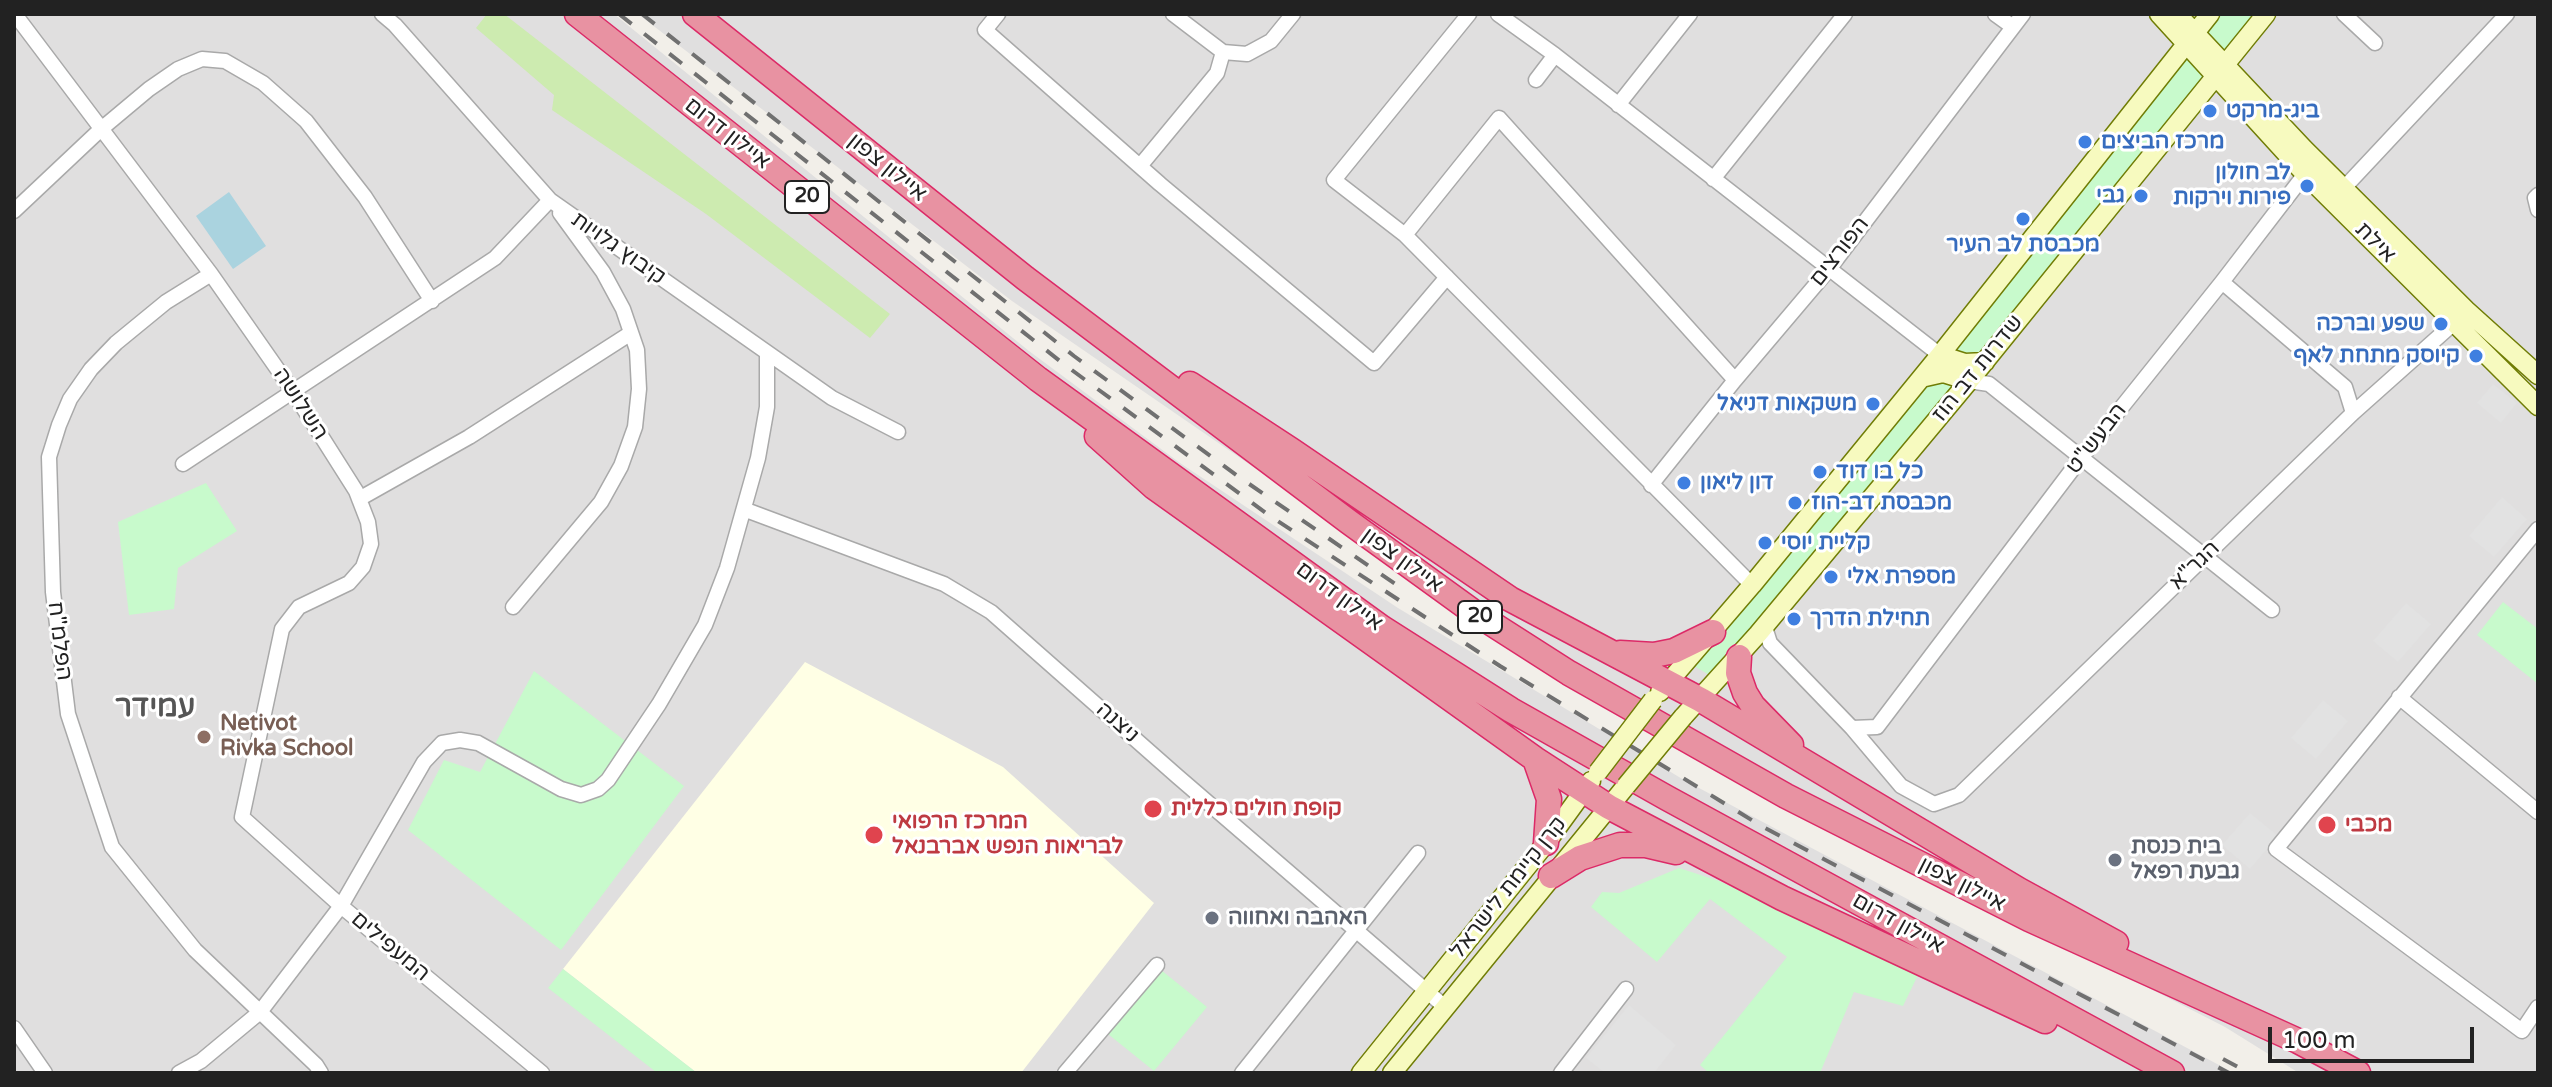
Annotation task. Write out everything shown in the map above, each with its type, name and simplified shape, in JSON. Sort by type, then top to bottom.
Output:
[{"type":"highway","name":"איילון דרום","points":[[577,14],[1038,379],[1382,628],[1488,695],[1667,798],[2172,1073]]},
{"type":"highway","name":"איילון צפון","points":[[695,14],[1025,278],[1373,540],[1472,611],[1569,673],[1786,796],[2029,919],[2298,1041],[2358,1073]]},
{"type":"highway","points":[[1025,278],[1291,450],[1510,599],[1605,650],[1661,691],[1701,700],[2019,890],[2298,1041]]},
{"type":"highway","points":[[1038,379],[1123,462],[1154,487],[1535,759],[1591,781],[1609,807],[1782,898],[2158,1073]]},
{"type":"highway","points":[[1605,650],[1654,655],[1674,651],[1713,632]]},
{"type":"highway","points":[[1756,642],[1738,673],[1753,706],[1815,769]]},
{"type":"highway","points":[[1535,759],[1549,799],[1546,843]]},
{"type":"highway","points":[[1551,876],[1580,858],[1620,845],[1646,845],[1703,858]]},
{"type":"street","name":"קיבוץ גלויות","points":[[382,14],[550,200],[832,398],[898,432]]},
{"type":"street","points":[[998,14],[985,30],[1140,166],[1374,363],[1447,277]]},
{"type":"street","points":[[1173,14],[1223,52],[1247,54],[1271,41],[1293,14]]},
{"type":"street","points":[[1469,14],[1334,180],[1405,235],[1752,585]]},
{"type":"street","points":[[1498,14],[1940,355],[1965,363],[1985,362],[1989,384]]},
{"type":"street","points":[[1618,105],[1690,14]]},
{"type":"street","points":[[1713,179],[1845,14]]},
{"type":"street","points":[[1995,14],[2013,27]]},
{"type":"street","name":"הפורצים","points":[[1651,485],[1829,269],[2023,14]]},
{"type":"street","points":[[2159,14],[2190,39],[2220,72]]},
{"type":"street","points":[[2177,14],[2190,39]]},
{"type":"street","name":"שדרות דב הוז","points":[[1661,691],[1940,355],[2210,14]]},
{"type":"street","name":"שדרות דב הוז","points":[[1626,786],[1683,717],[1756,642],[2266,14]]},
{"type":"street","points":[[2344,14],[2375,43]]},
{"type":"street","points":[[2345,213],[2344,188],[2507,14]]},
{"type":"street","name":"השלושה","points":[[17,17],[211,274],[292,390],[359,499],[368,522],[371,544],[363,567],[349,583],[299,607],[282,629],[242,817]]},
{"type":"street","points":[[1140,166],[1217,73],[1223,52]]},
{"type":"street","points":[[1536,80],[1555,55]]},
{"type":"street","points":[[14,211],[100,130],[178,69],[202,59],[225,61],[263,83],[306,121],[365,197],[432,301]]},
{"type":"street","name":"אילת","points":[[2220,72],[2538,375]]},
{"type":"street","name":"אילת","points":[[2220,72],[2305,174],[2538,406]]},
{"type":"street","points":[[1405,235],[1499,118],[1735,380]]},
{"type":"street","points":[[2304,149],[2305,174]]},
{"type":"street","name":"הבעש\"ט","points":[[1870,750],[1877,727],[2081,458],[2305,174]]},
{"type":"street","points":[[183,464],[495,258],[550,200],[603,272],[623,309],[637,350],[639,389],[635,427],[621,466],[601,502],[513,607]]},
{"type":"street","name":"הפלמ\"ח","points":[[211,274],[166,302],[116,343],[91,369],[70,399],[49,457],[53,592],[68,714],[112,847],[195,950],[321,1073]]},
{"type":"street","points":[[2222,282],[2345,387],[2353,413]]},
{"type":"street","points":[[2454,323],[2480,323]]},
{"type":"street","name":"הגר\"א","points":[[1870,750],[1901,786],[1934,804],[1959,795],[2353,413],[2454,323]]},
{"type":"street","points":[[359,499],[469,437],[631,333]]},
{"type":"street","points":[[179,1073],[205,1067],[260,1012],[341,906],[424,762],[442,743],[460,740],[478,743],[561,789],[581,795],[598,789],[608,780],[659,704],[705,625],[746,510],[767,407],[767,354]]},
{"type":"street","points":[[1921,378],[1943,373],[1989,384],[2272,610]]},
{"type":"street","name":"ניצנה","points":[[746,510],[944,584],[991,612],[1445,1007]]},
{"type":"street","points":[[2538,529],[2276,849],[2522,1031],[2538,1007]]},
{"type":"street","points":[[1756,642],[1852,728],[1870,750]]},
{"type":"street","name":"קרן קיימת לישראל","points":[[1361,1073],[1546,843],[1661,691]]},
{"type":"street","points":[[2399,697],[2538,812]]},
{"type":"street","points":[[1852,728],[1877,727]]},
{"type":"street","name":"קרן קיימת לישראל","points":[[1392,1073],[1626,786]]},
{"type":"street","name":"המעפילים","points":[[242,817],[341,906],[542,1073]]},
{"type":"street","points":[[1242,1073],[1418,853]]},
{"type":"street","points":[[1065,1073],[1157,965]]},
{"type":"street","points":[[1561,1073],[1626,989]]},
{"type":"street","points":[[14,1028],[45,1073]]},
{"type":"shaded area","points":[[14,14],[614,14],[1029,351],[1180,463],[1398,608],[1684,780],[2234,1073],[14,1073]]},
{"type":"shaded area","points":[[638,14],[2538,14],[2538,1073],[2299,1073],[2225,1027],[1821,820],[1470,616],[1012,301]]},
{"type":"shaded area","points":[[2493,384],[2517,403],[2501,423],[2477,403]]},
{"type":"shaded area","points":[[2502,497],[2527,519],[2494,557],[2469,536]]},
{"type":"shaded area","points":[[2406,603],[2431,624],[2398,662],[2373,641]]},
{"type":"shaded area","name":"המרכז הרפואי לבריאות הנפש אברבנאל","points":[[805,662],[1003,767],[1154,903],[1021,1073],[697,1073],[563,969]]},
{"type":"shaded area","points":[[2323,700],[2348,721],[2316,759],[2291,738]]},
{"type":"shaded area","points":[[2250,813],[2278,836],[2250,869],[2222,845]]},
{"type":"shaded area","points":[[1629,1005],[1676,1045],[1654,1073],[1605,1073],[1586,1058]]},
{"type":"green space","points":[[487,14],[504,14],[890,314],[870,338],[706,214],[552,110],[554,95],[476,28]]},
{"type":"green space","points":[[2210,14],[2266,14],[2225,65],[2194,33]]},
{"type":"green space","points":[[2185,44],[2215,78],[1985,362],[1940,355]]},
{"type":"green space","points":[[1921,378],[1969,382],[1718,680],[1687,662]]},
{"type":"green space","points":[[206,483],[237,531],[178,568],[174,609],[129,615],[118,522]]},
{"type":"green space","points":[[2503,602],[2538,629],[2538,684],[2477,635]]},
{"type":"green space","points":[[534,671],[684,786],[561,950],[408,830],[444,760],[480,772]]},
{"type":"green space","points":[[1679,868],[1719,881],[1918,975],[1903,1006],[1854,992],[1820,1073],[1709,1073],[1700,1065],[1787,957],[1710,899],[1657,962],[1591,907],[1602,892],[1619,893]]},
{"type":"green space","points":[[563,969],[697,1073],[656,1072],[548,988]]},
{"type":"green space","points":[[1161,970],[1207,1007],[1154,1071],[1108,1034]]},
{"type":"water","points":[[229,192],[266,246],[233,269],[196,216]]},
{"type":"railway","points":[[619,14],[1065,365],[1270,516],[1500,666],[1763,827],[2229,1073]]},
{"type":"railway","points":[[642,14],[1074,356],[1239,477],[1404,590]]},
{"type":"railway","points":[[2223,1059],[2249,1073]]},
{"type":"place","name":"ביג-מרקט","points":[[2210,111]]},
{"type":"place","name":"מרכז הביצים","points":[[2085,142]]},
{"type":"place","name":"לב חולון פירות וירקות","points":[[2307,186]]},
{"type":"place","name":"גבי","points":[[2141,196]]},
{"type":"place","name":"מכבסת לב העיר","points":[[2023,219]]},
{"type":"place","name":"שפע וברכה","points":[[2441,324]]},
{"type":"place","name":"קיוסק מתחת לאף","points":[[2476,356]]},
{"type":"place","name":"משקאות דניאל","points":[[1873,404]]},
{"type":"place","name":"כל בו דוד","points":[[1820,472]]},
{"type":"place","name":"דון ליאון","points":[[1684,483]]},
{"type":"place","name":"מכבסת דב-הוז","points":[[1795,503]]},
{"type":"place","name":"קליית יוסי","points":[[1765,543]]},
{"type":"place","name":"מספרת אלי","points":[[1831,577]]},
{"type":"place","name":"תחילת הדרך","points":[[1794,619]]},
{"type":"place","name":"Netivot Rivka School","points":[[204,737]]},
{"type":"place","name":"קופת חולים כללית","points":[[1153,809]]},
{"type":"place","name":"מכבי","points":[[2327,825]]},
{"type":"place","name":"המרכז הרפואי לבריאות הנפש אברבנאל","points":[[874,835]]},
{"type":"place","name":"בית כנסת גבעת רפאל","points":[[2115,860]]},
{"type":"place","name":"האהבה ואחווה","points":[[1212,918]]},
{"type":"district","name":"עמידר","points":[[155,708]]}]
